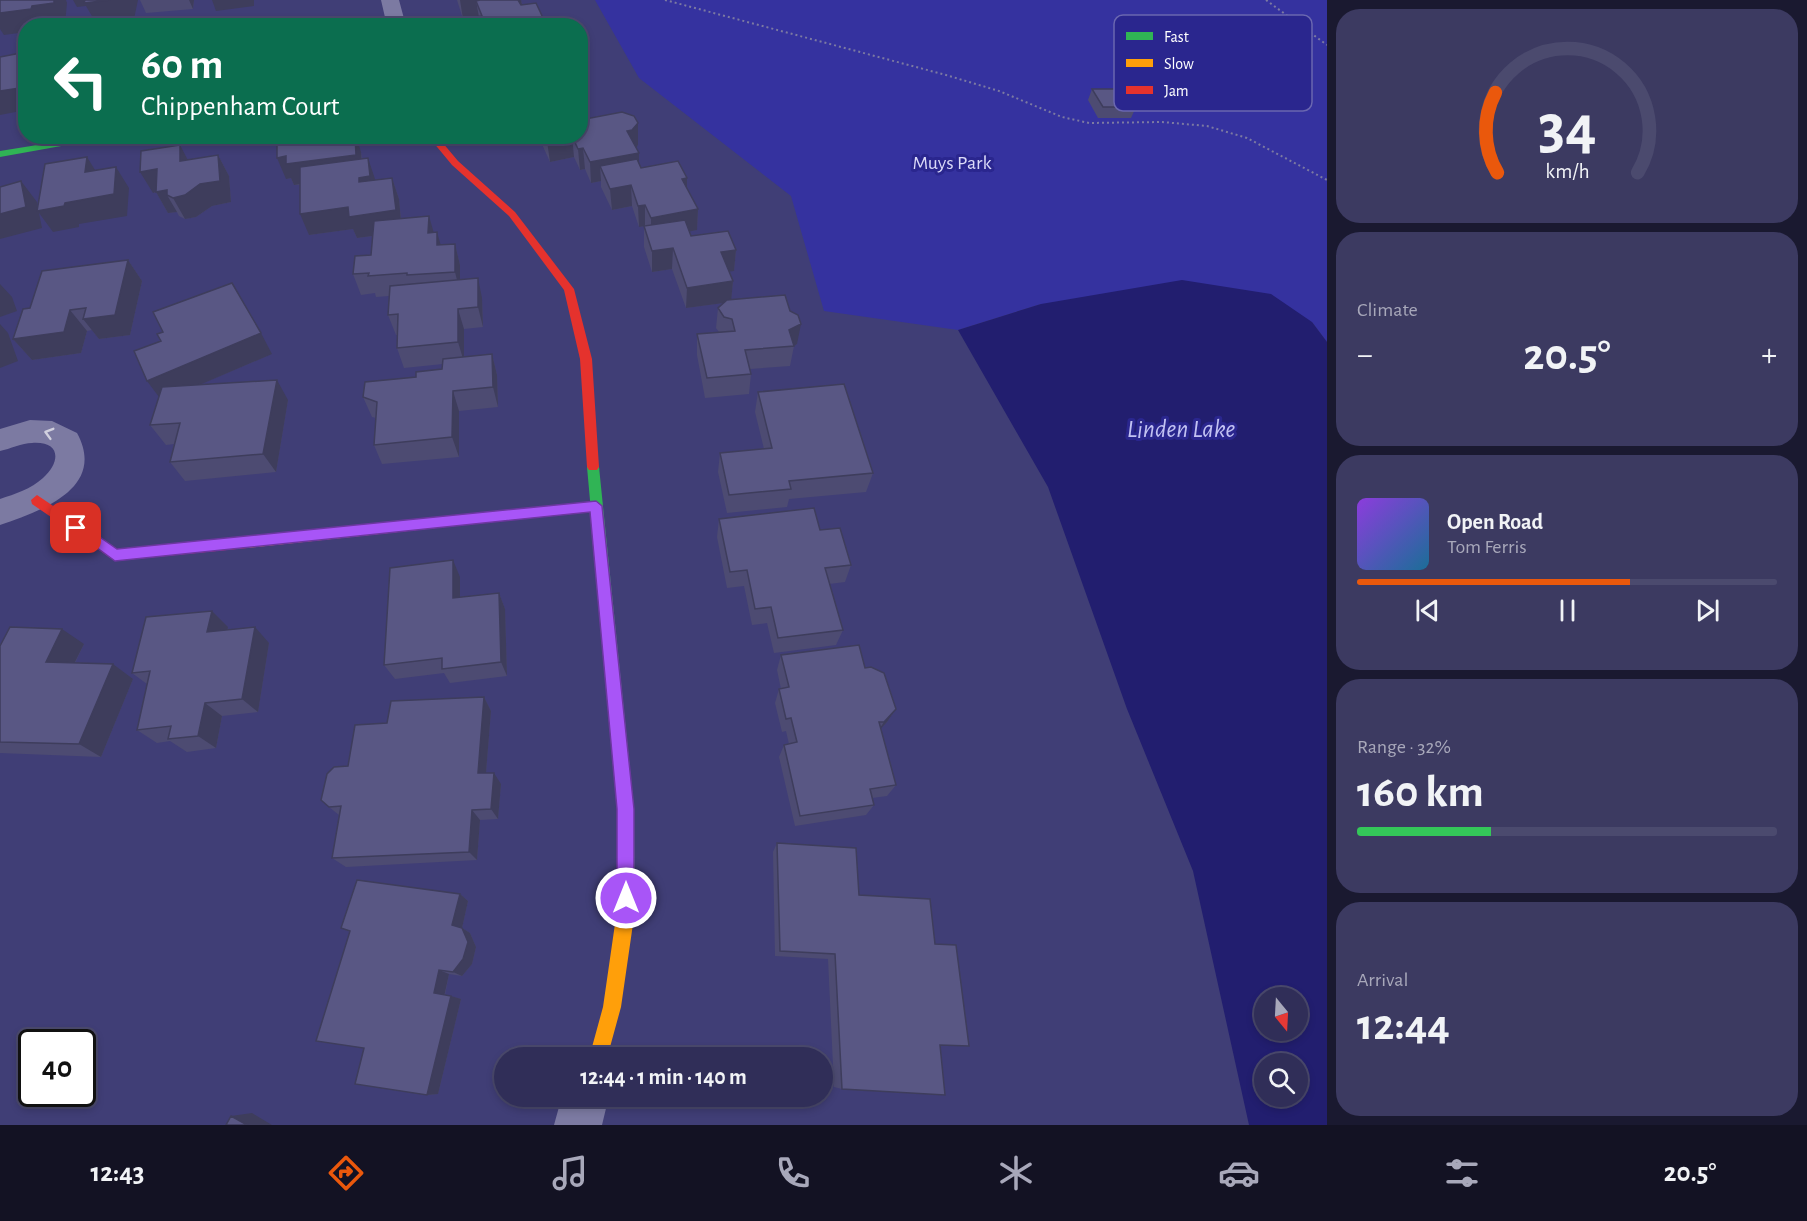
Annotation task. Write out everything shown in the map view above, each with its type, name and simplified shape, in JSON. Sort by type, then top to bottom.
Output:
[{"type":"street","points":[[390,0],[395,18]]},
{"type":"street","points":[[0,154],[63,144]]},
{"type":"street","points":[[439,144],[454,163],[512,214],[569,289],[586,359],[596,506],[626,809],[626,921],[612,1007],[601,1047]]},
{"type":"street","points":[[0,440],[32,430],[49,431],[66,440],[72,451],[71,464],[64,478],[37,500],[0,512]]},
{"type":"street","points":[[37,500],[115,555],[596,506]]},
{"type":"street","points":[[578,1125],[583,1107]]},
{"type":"path","points":[[665,0],[946,75],[999,91],[1062,117],[1089,123],[1162,122],[1207,126],[1247,138],[1327,180]]},
{"type":"path","points":[[1266,0],[1286,15]]},
{"type":"path","points":[[1312,34],[1327,45]]},
{"type":"green space","name":"Muys Park","points":[[595,0],[1327,0],[1327,342],[1312,322],[1041,304],[958,330],[824,311],[791,196],[639,78]]},
{"type":"water","name":"Linden Lake","points":[[1182,280],[1271,294],[1312,322],[1327,342],[1327,1125],[1249,1125],[1193,871],[1127,709],[1048,487],[958,330],[1041,304]]},
{"type":"building","points":[[0,0],[54,0],[54,3],[0,13]]},
{"type":"building","points":[[85,0],[110,0],[84,3]]},
{"type":"building","points":[[518,0],[521,5],[536,3],[543,18],[467,18],[482,16],[476,1]]},
{"type":"building","points":[[18,54],[18,88],[0,91],[0,57]]},
{"type":"building","points":[[1092,89],[1114,89],[1114,107],[1103,107]]},
{"type":"building","points":[[622,112],[634,116],[638,123],[632,130],[627,131],[639,153],[590,162],[583,148],[578,149],[576,144],[588,144],[588,118]]},
{"type":"building","points":[[277,144],[355,144],[356,155],[286,164],[286,156],[277,158]]},
{"type":"building","points":[[180,145],[180,161],[218,155],[220,181],[200,184],[185,195],[173,198],[167,195],[167,190],[156,192],[157,169],[140,172],[141,151]]},
{"type":"building","points":[[87,157],[85,172],[116,167],[114,194],[37,211],[45,164]]},
{"type":"building","points":[[368,158],[370,176],[359,178],[359,182],[392,178],[396,210],[349,217],[348,207],[300,214],[300,167]]},
{"type":"building","points":[[637,159],[641,168],[678,161],[687,178],[682,179],[698,209],[651,218],[645,205],[638,206],[631,185],[610,189],[600,166]]},
{"type":"building","points":[[21,181],[26,207],[0,214],[0,187]]},
{"type":"building","points":[[429,216],[428,233],[437,232],[437,245],[455,244],[455,272],[368,276],[369,273],[353,274],[355,256],[371,255],[374,221]]},
{"type":"building","points":[[685,220],[691,236],[728,231],[736,250],[721,252],[733,281],[687,288],[673,248],[652,251],[644,226]]},
{"type":"building","points":[[128,260],[115,315],[83,319],[86,308],[70,310],[64,332],[13,339],[23,309],[30,308],[42,271]]},
{"type":"building","points":[[478,278],[478,307],[458,309],[458,342],[397,348],[398,314],[388,315],[390,286]]},
{"type":"building","points":[[232,283],[261,333],[147,381],[134,351],[161,341],[157,334],[163,332],[153,312]]},
{"type":"building","points":[[785,295],[790,311],[798,315],[801,324],[789,330],[794,346],[745,350],[751,374],[707,378],[697,334],[735,331],[732,319],[724,317],[718,308],[727,300]]},
{"type":"building","points":[[492,354],[493,387],[453,391],[452,437],[374,445],[377,402],[363,397],[365,382],[416,377],[416,372],[442,369],[443,359]]},
{"type":"building","points":[[277,380],[263,454],[170,462],[180,423],[150,425],[162,387]]},
{"type":"building","points":[[844,384],[873,473],[789,481],[791,489],[729,495],[720,453],[772,448],[758,392]]},
{"type":"building","points":[[814,508],[820,530],[840,528],[851,565],[825,568],[843,630],[778,638],[771,607],[755,609],[747,570],[730,572],[719,519]]},
{"type":"building","points":[[453,560],[453,598],[499,593],[501,662],[442,669],[442,658],[384,665],[390,568]]},
{"type":"building","points":[[212,611],[207,632],[255,627],[242,699],[205,703],[198,736],[168,739],[171,726],[137,730],[150,671],[132,673],[146,617]]},
{"type":"building","points":[[10,627],[62,629],[46,662],[113,664],[79,744],[0,742],[0,646]]},
{"type":"building","points":[[859,645],[865,668],[871,667],[884,673],[896,709],[884,722],[879,722],[896,785],[870,789],[874,805],[800,816],[784,745],[797,742],[791,718],[786,719],[779,689],[789,687],[781,655]]},
{"type":"building","points":[[484,697],[478,773],[494,773],[491,809],[472,810],[469,852],[332,858],[341,806],[329,807],[321,800],[327,774],[334,767],[348,766],[355,725],[387,723],[391,701]]},
{"type":"building","points":[[777,843],[856,848],[859,895],[930,899],[935,944],[956,945],[969,1046],[940,1045],[945,1095],[842,1089],[835,954],[780,951]]},
{"type":"building","points":[[357,880],[460,894],[452,925],[462,928],[468,942],[463,959],[453,972],[439,970],[434,993],[451,996],[427,1095],[355,1084],[364,1048],[316,1041],[350,931],[341,928]]},
{"type":"building","points":[[231,1116],[247,1125],[226,1125]]},
{"type":"traffic: fast","points":[[0,154],[63,144]]},
{"type":"traffic: fast","points":[[593,467],[626,809],[626,910]]},
{"type":"traffic: slow","points":[[247,542],[492,517]]},
{"type":"traffic: slow","points":[[601,1047],[612,1007],[626,910]]},
{"type":"traffic: jam","points":[[439,144],[455,163],[512,214],[569,289],[586,359],[593,467]]},
{"type":"traffic: jam","points":[[37,500],[115,555],[247,542]]},
{"type":"traffic: jam","points":[[492,517],[596,506]]},
{"type":"route","points":[[76,528],[115,555],[596,506],[626,809],[626,898]]}]
